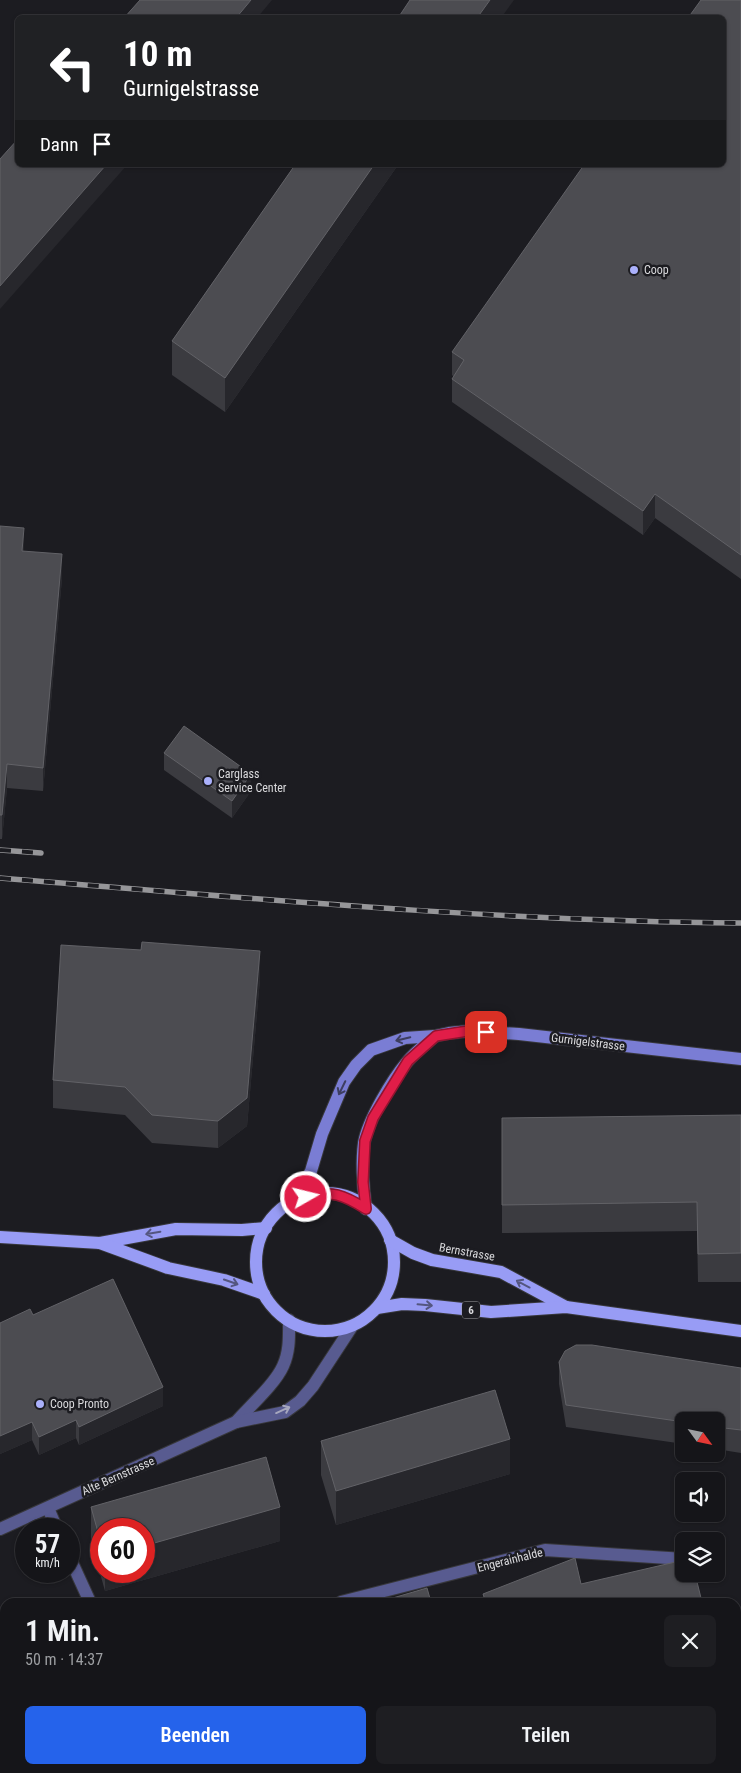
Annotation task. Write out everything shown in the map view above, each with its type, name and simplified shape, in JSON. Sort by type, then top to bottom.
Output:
[{"type":"main road","name":"Gurnigelstrasse","points":[[294,1200],[311,1171],[322,1134],[344,1082],[356,1065],[372,1050],[405,1038],[468,1031],[519,1034],[741,1059]]},
{"type":"main road","points":[[366,1209],[363,1159],[365,1141],[373,1118],[408,1061],[436,1036]]},
{"type":"main road","points":[[319,1193],[335,1193],[350,1198],[366,1209],[384,1229],[393,1250],[392,1278],[386,1293],[376,1308],[351,1328],[342,1331],[321,1332],[298,1325],[289,1320],[273,1306],[264,1294],[255,1264],[256,1251],[266,1228],[276,1213],[294,1200],[319,1193]]},
{"type":"main road","points":[[0,1237],[100,1243],[176,1229],[242,1230],[266,1228]]},
{"type":"main road","name":"Bernstrasse","points":[[390,1240],[413,1253],[432,1260],[501,1272],[566,1307]]},
{"type":"main road","points":[[100,1243],[168,1268],[224,1280],[264,1294]]},
{"type":"main road","name":"Bernstrasse","points":[[376,1308],[402,1304],[491,1312],[566,1307],[741,1331]]},
{"type":"street","name":"Alte Bernstrasse","points":[[236,1422],[270,1384],[283,1365],[289,1338],[289,1320]]},
{"type":"street","name":"Alte Bernstrasse","points":[[0,1529],[236,1422],[285,1412],[313,1386],[351,1328]]},
{"type":"street","points":[[48,1508],[52,1518]]},
{"type":"street","name":"Engerainhalde","points":[[357,1598],[545,1550],[675,1558]]},
{"type":"street","points":[[80,1580],[88,1598]]},
{"type":"building","points":[[140,0],[251,0],[238,15],[127,15]]},
{"type":"building","points":[[410,0],[490,0],[479,15],[400,15]]},
{"type":"building","name":"Coop","points":[[701,0],[741,0],[741,555],[655,494],[643,511],[452,379],[464,360],[452,352],[583,167],[726,167],[726,15],[690,15]]},
{"type":"building","points":[[15,142],[15,167],[104,167],[0,286],[0,159]]},
{"type":"building","points":[[294,167],[373,167],[225,378],[172,341]]},
{"type":"building","points":[[0,526],[24,528],[22,551],[62,554],[43,768],[7,764],[2,815],[0,815]]},
{"type":"building","points":[[184,726],[251,774],[232,801],[164,753]]},
{"type":"building","points":[[142,942],[260,951],[247,1098],[218,1121],[152,1115],[125,1087],[53,1080],[61,945],[141,950]]},
{"type":"building","points":[[741,1115],[741,1253],[698,1254],[697,1202],[502,1205],[502,1118]]},
{"type":"building","points":[[113,1279],[163,1387],[79,1427],[76,1420],[39,1437],[32,1422],[0,1436],[0,1323],[30,1309],[33,1315]]},
{"type":"building","points":[[576,1345],[592,1345],[741,1368],[741,1430],[725,1428],[725,1412],[675,1412],[675,1421],[566,1405],[559,1362],[565,1351]]},
{"type":"building","points":[[495,1390],[510,1439],[336,1491],[321,1441]]},
{"type":"building","points":[[266,1457],[280,1507],[155,1543],[155,1518],[94,1518],[91,1507]]},
{"type":"building","points":[[575,1558],[581,1584],[675,1562],[675,1582],[697,1582],[701,1598],[484,1598],[483,1594]]},
{"type":"building","points":[[427,1588],[430,1598],[393,1598]]},
{"type":"railway","points":[[0,850],[41,853]]},
{"type":"railway","points":[[0,878],[463,913],[555,918],[741,923]]},
{"type":"place","name":"Coop","points":[[634,270]]},
{"type":"place","name":"Carglass Service Center","points":[[208,781]]},
{"type":"place","name":"Coop Pronto","points":[[40,1404]]},
{"type":"route","points":[[306,1197],[319,1193],[335,1193],[350,1198],[366,1209],[363,1182],[365,1141],[373,1118],[408,1061],[436,1036],[468,1031],[486,1032]]}]
